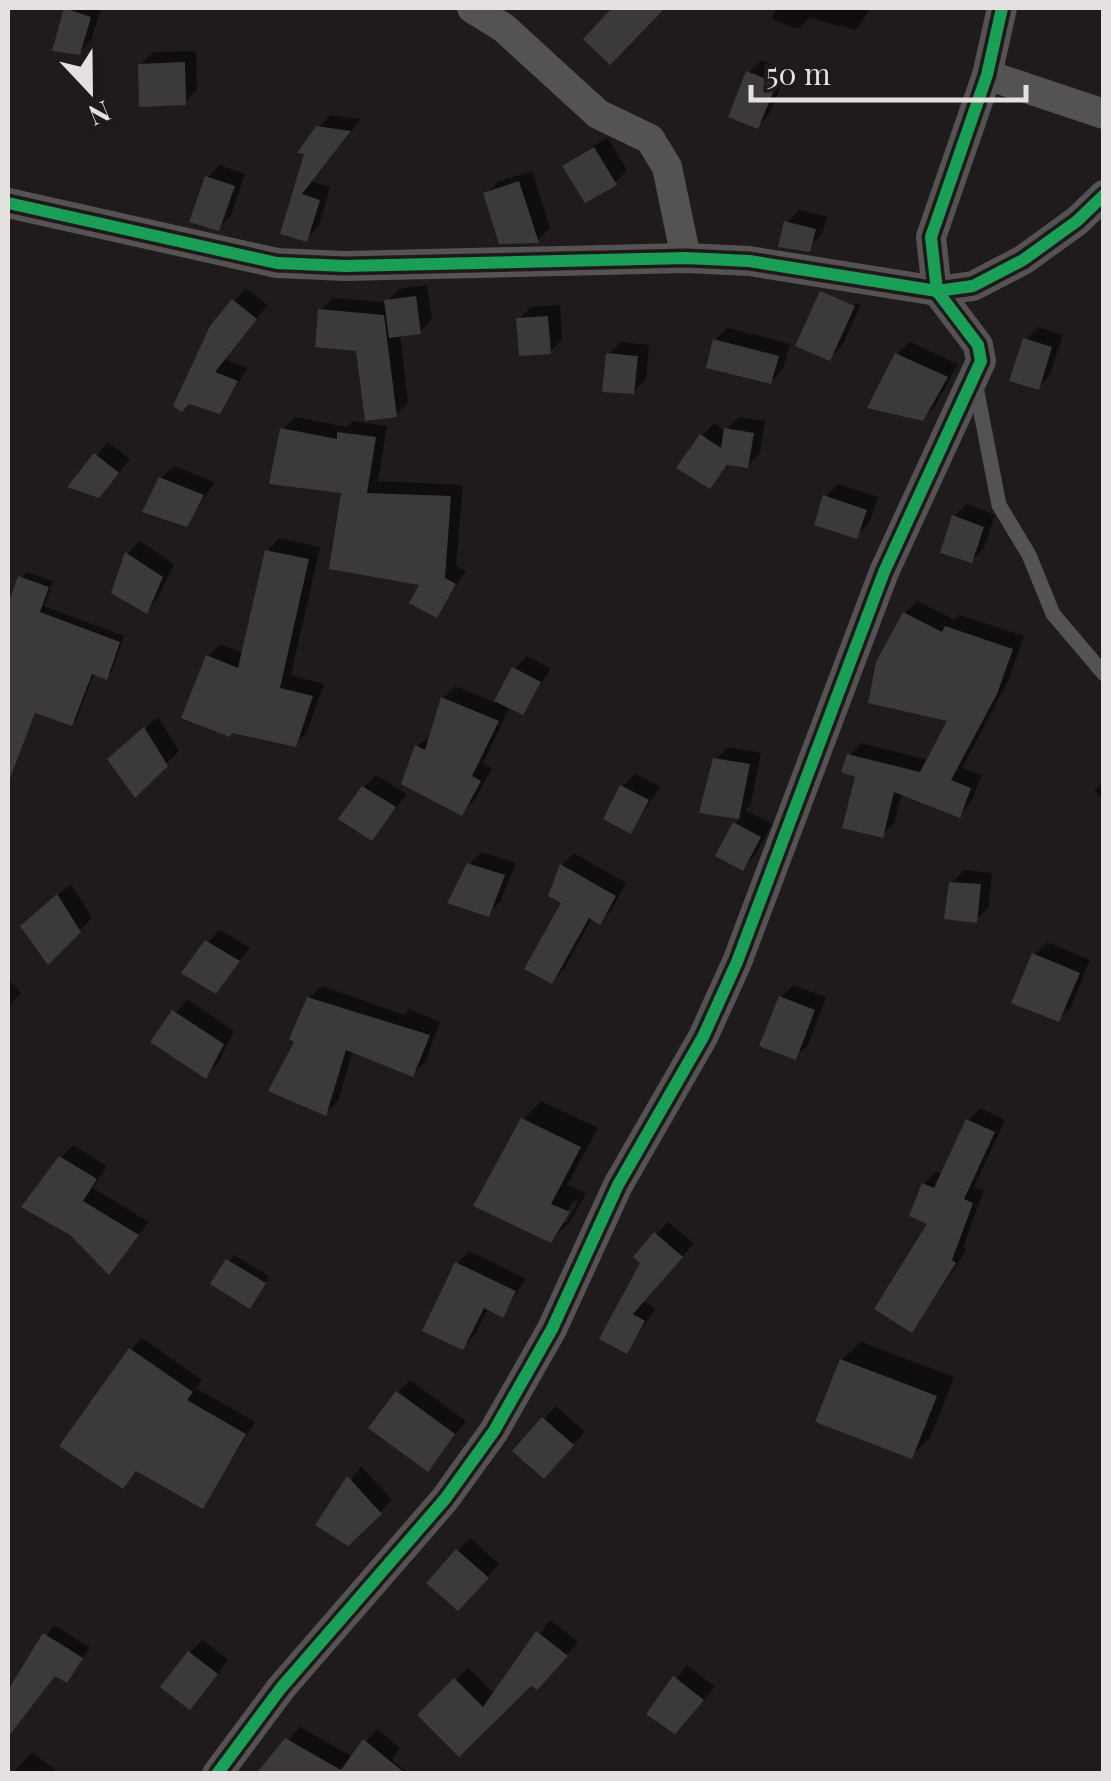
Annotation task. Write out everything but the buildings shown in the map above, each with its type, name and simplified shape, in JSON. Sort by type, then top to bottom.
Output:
[{"type":"street","points":[[472,8],[504,28],[598,114],[650,139],[666,167],[686,258]]},
{"type":"street","points":[[217,1774],[281,1688],[445,1499],[494,1431],[552,1329],[618,1185],[703,1036],[737,962],[884,572],[981,361],[978,345],[938,291],[931,237],[937,210],[988,75],[1002,8]]},
{"type":"street","points":[[988,75],[1104,114]]},
{"type":"street","points":[[8,203],[277,264],[686,258],[750,262],[938,291],[973,286],[1023,260],[1077,222],[1104,195]]},
{"type":"lane","points":[[975,380],[999,505],[1029,556],[1054,614],[1104,674]]},
{"type":"cycle path","points":[[217,1774],[281,1688],[445,1499],[494,1431],[552,1329],[618,1185],[703,1037],[737,962],[884,572],[981,361],[978,345],[937,291],[931,237],[987,75],[1002,8]]},
{"type":"cycle path","points":[[8,203],[277,263],[345,266],[686,258],[749,261],[937,291],[973,286],[1023,260],[1077,221],[1104,195]]}]
